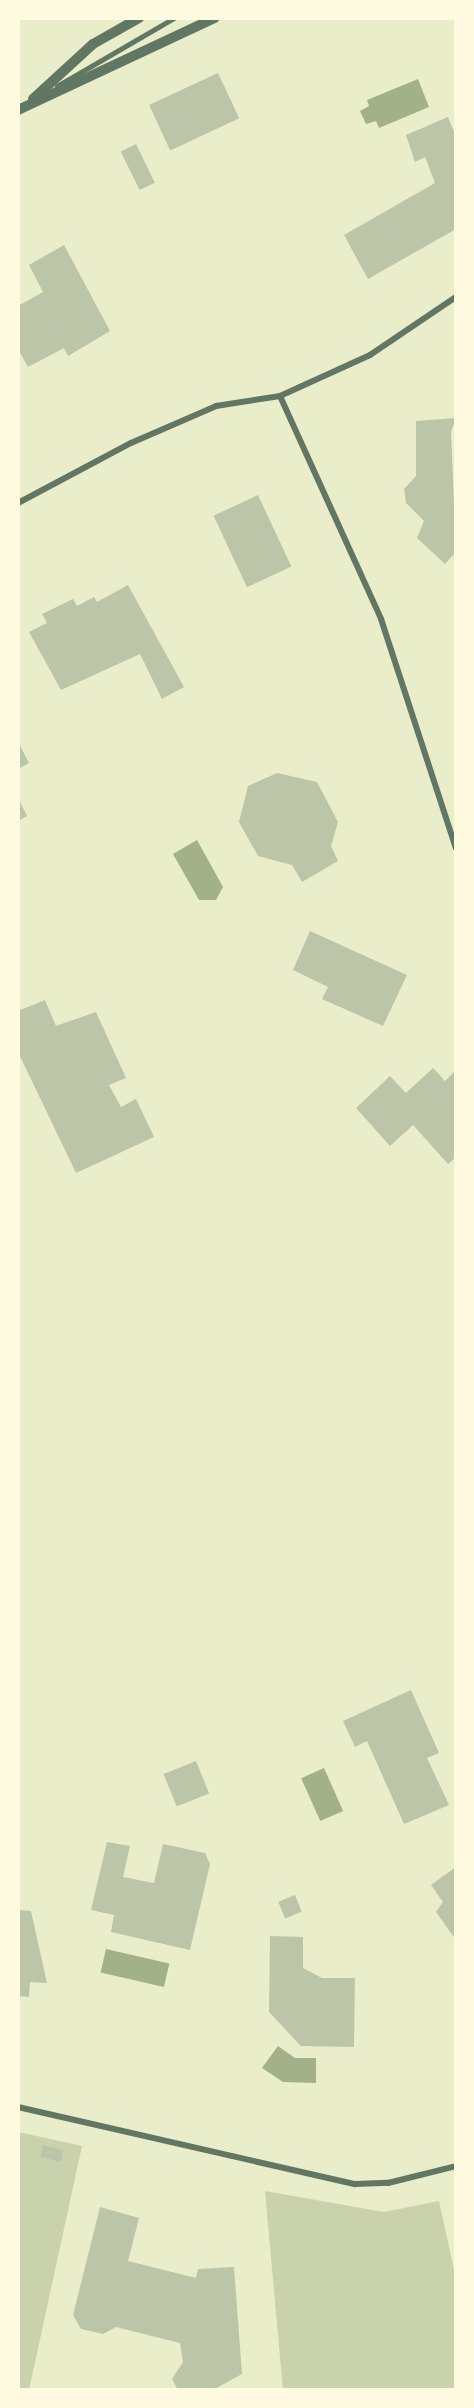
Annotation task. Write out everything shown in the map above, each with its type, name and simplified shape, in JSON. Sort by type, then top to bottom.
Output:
[{"type":"street","points":[[22,107],[93,44],[139,18]]},
{"type":"street","points":[[22,107],[214,18]]},
{"type":"street","points":[[18,503],[131,443],[216,406],[280,396],[370,355],[456,297]]},
{"type":"street","points":[[280,396],[381,619],[456,848]]},
{"type":"street","points":[[18,2107],[355,2184],[388,2183],[456,2166]]},
{"type":"lane","points":[[22,107],[174,18]]},
{"type":"shaded area","points":[[418,79],[429,107],[379,128],[376,121],[366,124],[360,111],[369,106],[367,100]]},
{"type":"shaded area","points":[[197,840],[223,887],[216,900],[199,900],[173,854]]},
{"type":"shaded area","points":[[324,1768],[343,1811],[320,1821],[301,1778]]},
{"type":"shaded area","points":[[106,1949],[169,1964],[164,1987],[101,1972]]},
{"type":"shaded area","points":[[278,2046],[295,2058],[316,2058],[316,2083],[283,2082],[262,2068]]},
{"type":"shaded area","points":[[18,2132],[82,2146],[29,2390],[18,2390]]},
{"type":"shaded area","points":[[265,2191],[384,2212],[439,2201],[456,2279],[456,2390],[283,2390]]},
{"type":"building","points":[[218,73],[239,118],[170,150],[149,105]]},
{"type":"building","points":[[448,117],[456,137],[456,229],[368,279],[344,235],[435,183],[425,157],[415,162],[406,135]]},
{"type":"building","points":[[136,144],[155,183],[140,190],[121,151]]},
{"type":"building","points":[[64,245],[110,331],[68,356],[64,348],[28,367],[18,349],[18,306],[43,292],[29,265]]},
{"type":"building","points":[[456,418],[451,432],[456,552],[445,564],[417,538],[424,521],[406,503],[404,489],[416,476],[416,421]]},
{"type":"building","points":[[258,495],[291,567],[247,587],[214,516]]},
{"type":"building","points":[[128,585],[184,687],[162,699],[140,654],[61,690],[29,632],[47,623],[42,614],[73,599],[77,606],[94,597],[97,602]]},
{"type":"building","points":[[18,742],[29,763],[18,769]]},
{"type":"building","points":[[277,773],[317,782],[338,822],[331,846],[338,861],[302,882],[292,865],[258,856],[239,822],[248,786]]},
{"type":"building","points":[[18,798],[27,816],[18,821]]},
{"type":"building","points":[[310,931],[407,975],[383,1026],[322,999],[328,987],[293,970]]},
{"type":"building","points":[[45,1000],[56,1026],[96,1012],[126,1078],[109,1085],[121,1107],[136,1099],[154,1137],[76,1173],[18,1052],[18,1011]]},
{"type":"building","points":[[433,1068],[445,1081],[456,1070],[456,1157],[448,1164],[413,1125],[390,1146],[356,1108],[390,1076],[406,1093]]},
{"type":"building","points":[[411,1690],[439,1753],[427,1758],[449,1805],[404,1824],[367,1741],[355,1747],[343,1721]]},
{"type":"building","points":[[196,1761],[209,1793],[177,1807],[164,1774]]},
{"type":"building","points":[[107,1842],[130,1846],[123,1877],[154,1883],[163,1844],[205,1853],[210,1864],[190,1950],[111,1932],[114,1915],[91,1910]]},
{"type":"building","points":[[456,1867],[456,1940],[436,1912],[443,1902],[431,1885]]},
{"type":"building","points":[[295,1895],[302,1912],[285,1918],[278,1902]]},
{"type":"building","points":[[18,1910],[31,1911],[47,1983],[30,1982],[29,1997],[18,1996]]},
{"type":"building","points":[[270,1936],[303,1937],[303,1968],[322,1978],[355,1978],[354,2047],[301,2046],[269,2012]]},
{"type":"building","points":[[43,2145],[63,2150],[60,2162],[40,2157]]},
{"type":"building","points":[[100,2207],[139,2218],[128,2261],[196,2278],[198,2269],[234,2267],[242,2374],[213,2390],[178,2390],[172,2379],[183,2362],[180,2343],[116,2327],[103,2334],[81,2329],[73,2315]]}]
